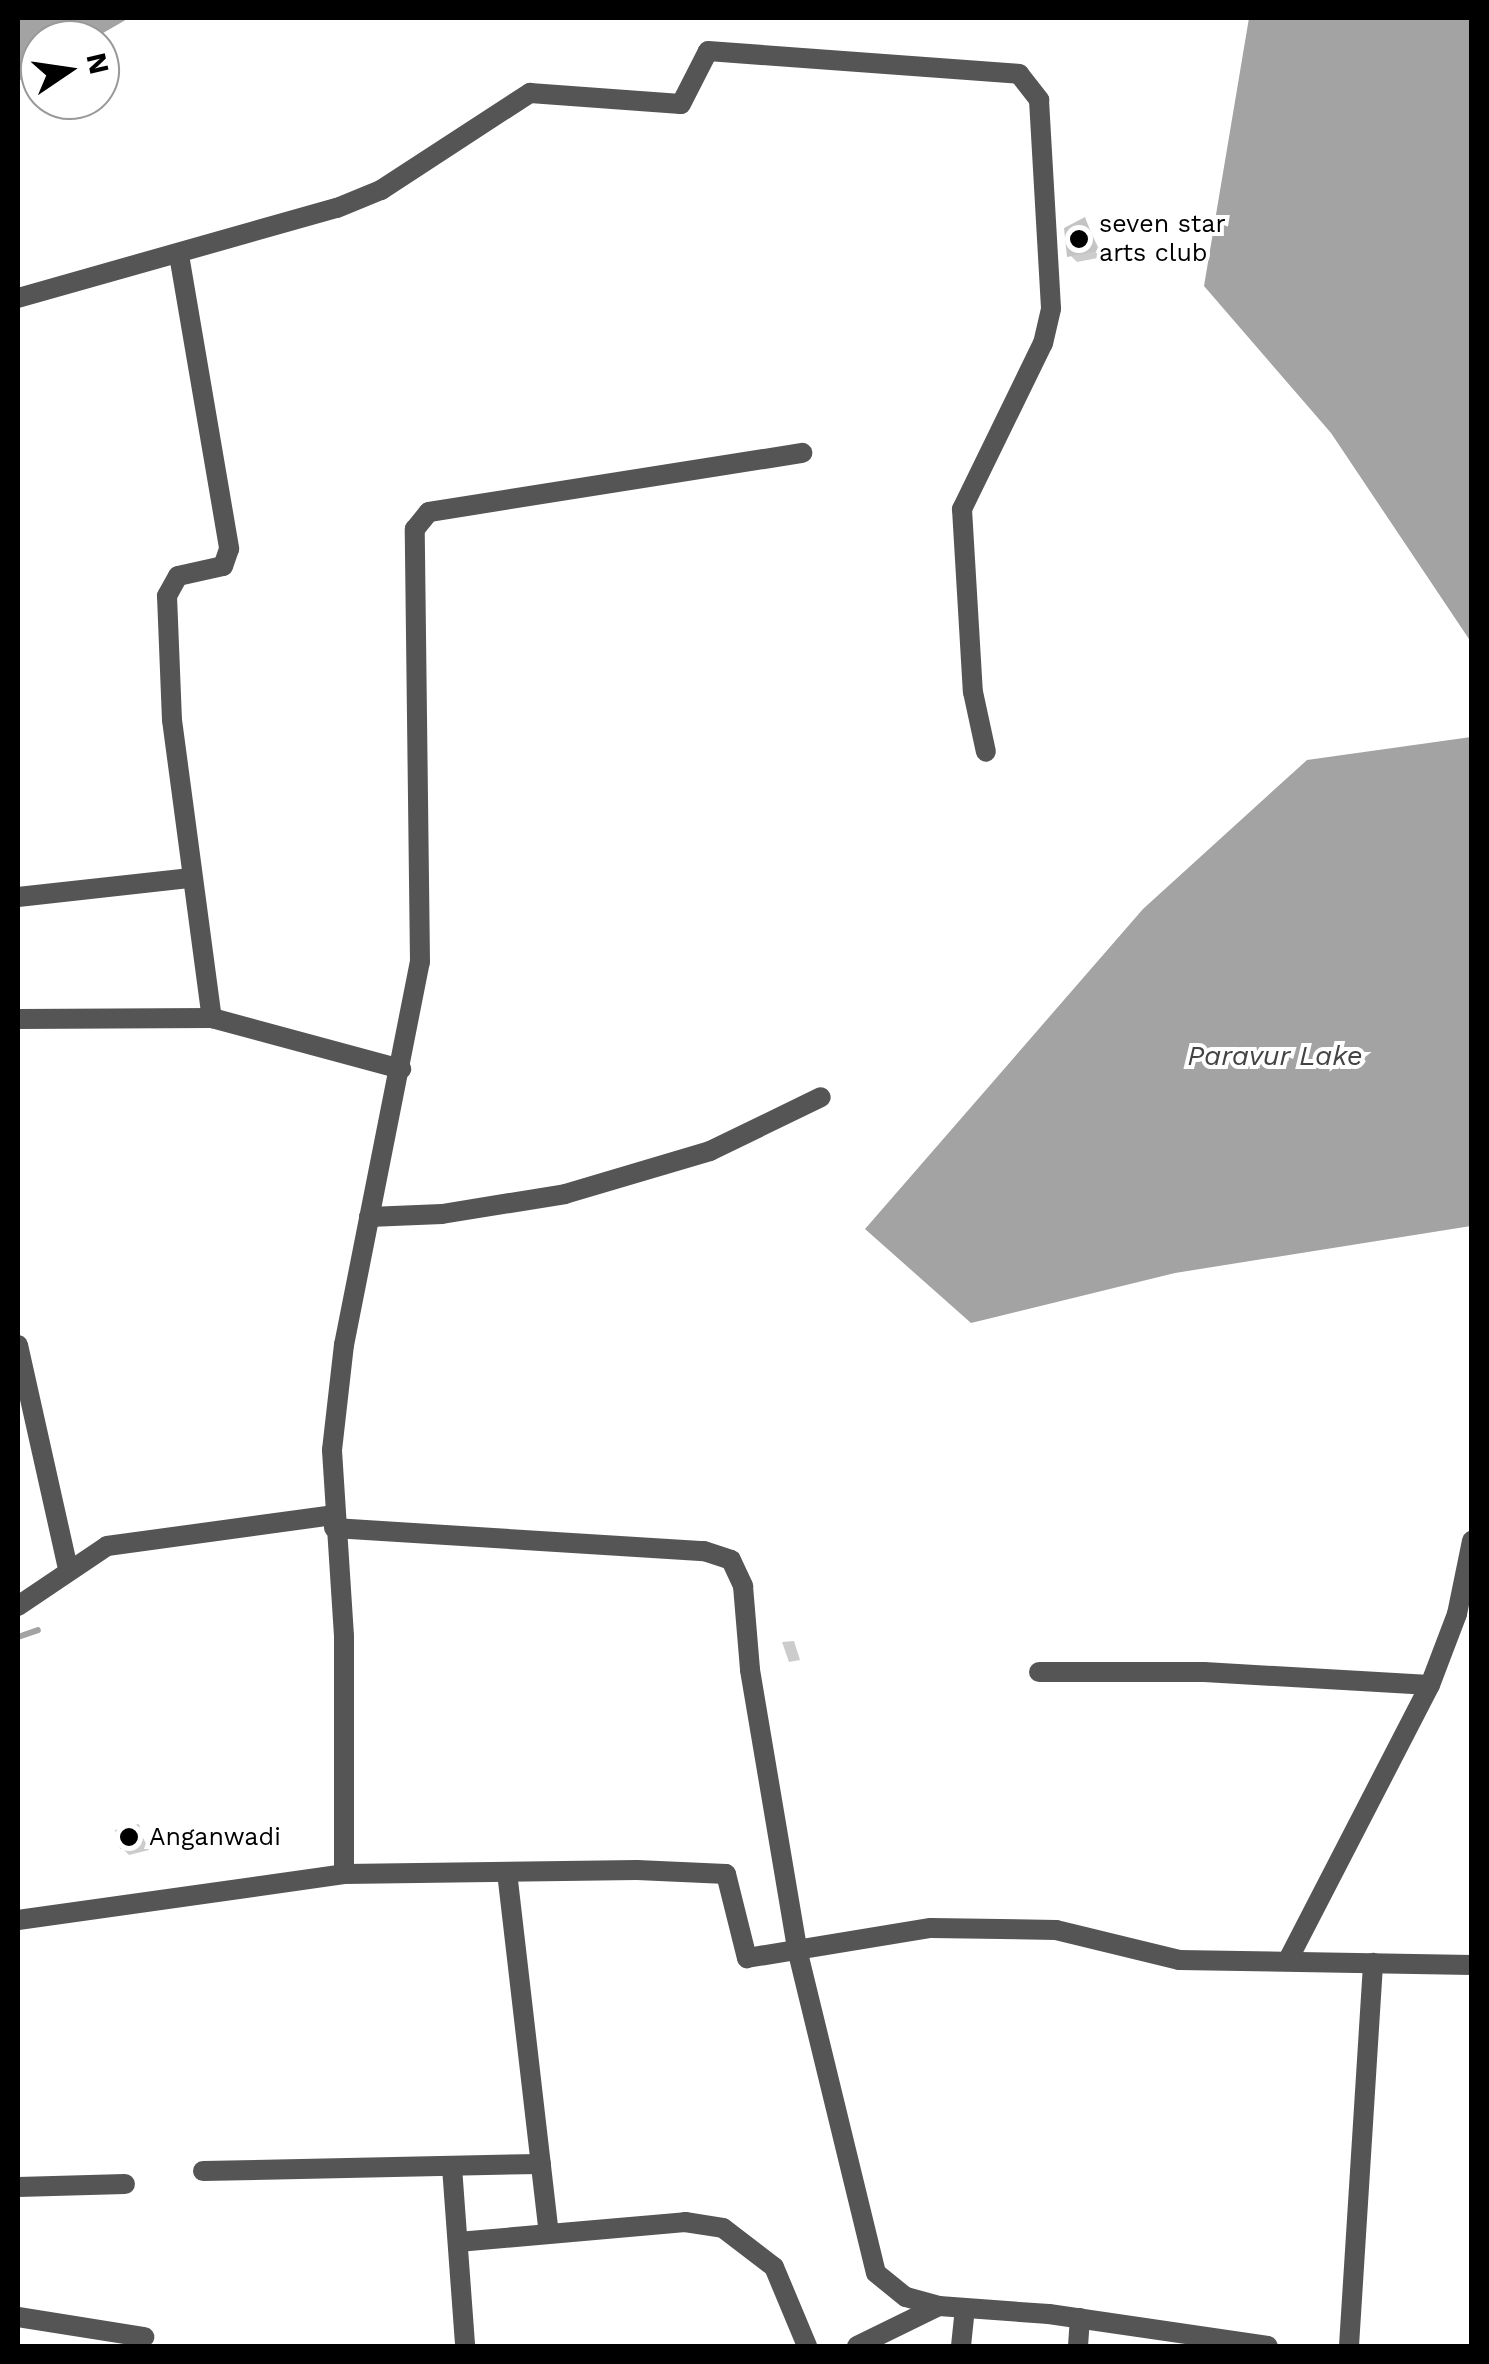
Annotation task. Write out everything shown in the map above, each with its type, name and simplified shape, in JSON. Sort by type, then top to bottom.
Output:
[{"type":"street","points":[[18,298],[179,255],[380,190],[530,93],[680,104],[708,51],[1029,80],[1039,100],[1051,309],[1043,343],[960,520],[973,692],[986,752]]},
{"type":"street","points":[[179,255],[228,548],[222,566],[178,576],[167,596],[172,720],[212,1018]]},
{"type":"street","points":[[344,1874],[344,1636],[333,1521],[344,1345],[420,962],[414,538],[419,522],[429,512],[802,452]]},
{"type":"street","points":[[18,897],[192,878]]},
{"type":"street","points":[[18,1019],[212,1018],[401,1069]]},
{"type":"street","points":[[368,1217],[442,1214],[565,1194],[710,1151],[821,1097]]},
{"type":"street","points":[[18,1352],[68,1568]]},
{"type":"street","points":[[18,1606],[68,1568],[130,1541],[333,1521],[704,1551],[731,1560],[743,1586],[750,1670],[797,1948],[876,2273],[906,2298],[940,2306],[1080,2318],[1268,2346]]},
{"type":"street","points":[[1288,1960],[1430,1685],[1456,1614],[1472,1541]]},
{"type":"street","points":[[1039,1672],[1204,1672],[1430,1685]]},
{"type":"street","points":[[506,1872],[550,2234]]},
{"type":"street","points":[[18,1920],[344,1874],[726,1874],[747,1958],[932,1928],[1056,1930],[1180,1960],[1472,1965]]},
{"type":"street","points":[[1350,2346],[1373,1962]]},
{"type":"street","points":[[203,2171],[541,2164]]},
{"type":"street","points":[[452,2167],[465,2346]]},
{"type":"street","points":[[18,2187],[125,2184]]},
{"type":"street","points":[[458,2242],[685,2222],[723,2228],[763,2255],[785,2283],[807,2346]]},
{"type":"street","points":[[857,2346],[940,2306]]},
{"type":"street","points":[[961,2346],[965,2308]]},
{"type":"street","points":[[18,2317],[144,2336]]},
{"type":"street","points":[[1078,2346],[1080,2318]]},
{"type":"water","points":[[18,18],[129,18],[120,23],[120,20],[20,20],[18,81]]},
{"type":"water","points":[[1249,18],[1471,18],[1471,642],[1331,433],[1204,286]]},
{"type":"water","name":"Paravur Lake","points":[[1471,737],[1471,1226],[1175,1273],[971,1323],[865,1229],[1143,909],[1307,760]]},
{"type":"building","name":"seven star arts club","points":[[1085,217],[1098,251],[1067,257],[1064,228]]},
{"type":"building","name":"Anganwadi","points":[[139,1824],[143,1843],[120,1849],[115,1830]]},
{"type":"waterway","points":[[18,1637],[38,1630]]},
{"type":"place","name":"seven star arts club","points":[[1079,239]]},
{"type":"place","name":"Anganwadi","points":[[129,1837]]}]
